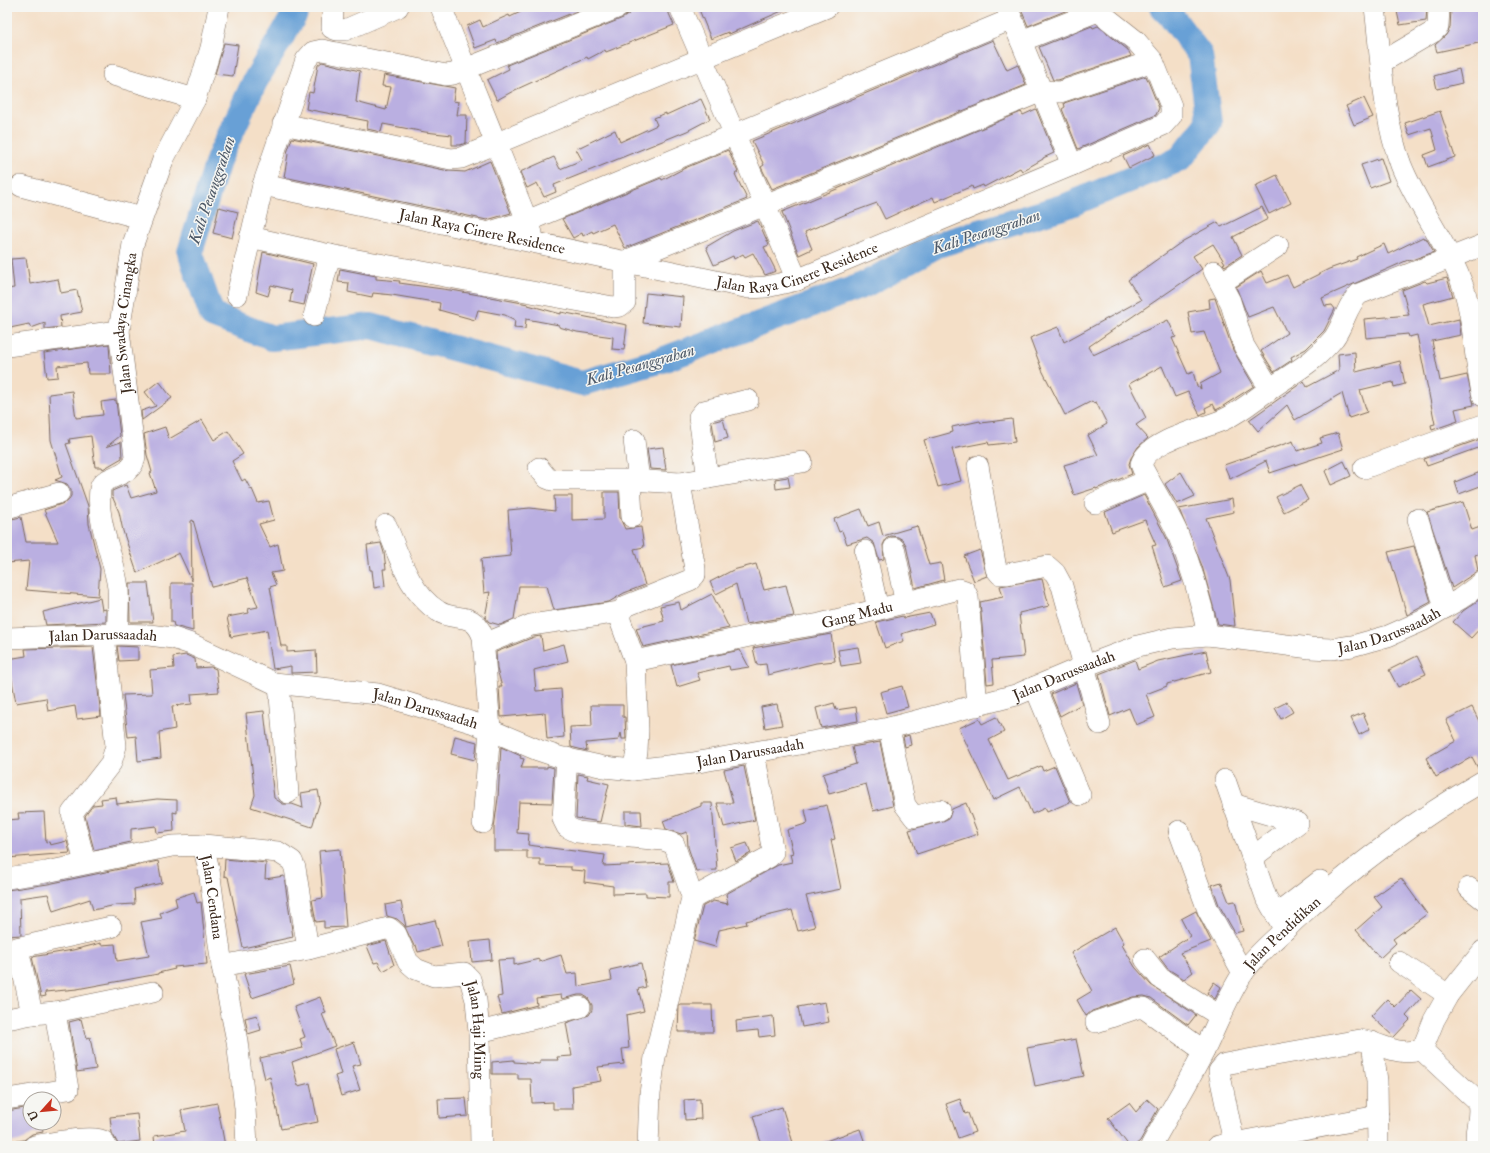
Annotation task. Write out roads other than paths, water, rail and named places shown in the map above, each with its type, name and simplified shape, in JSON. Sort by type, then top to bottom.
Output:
[{"type":"street","name":"Jalan Swadaya Cinangka","points":[[111,634],[118,587],[107,548],[100,503],[101,486],[130,469],[134,464],[133,434],[119,331],[133,244],[141,218],[163,160],[195,99],[211,48],[219,7]]},
{"type":"street","points":[[322,50],[332,28],[333,7]]},
{"type":"street","points":[[332,28],[344,30],[398,7]]},
{"type":"street","points":[[441,7],[536,242]]},
{"type":"street","points":[[236,295],[263,185],[306,60],[313,52],[322,50],[446,75],[465,69],[619,7]]},
{"type":"street","points":[[680,7],[797,280]]},
{"type":"street","points":[[283,124],[451,159],[461,158],[703,60],[827,7]]},
{"type":"street","points":[[1375,7],[1390,123],[1396,152],[1407,179],[1451,256],[1469,308],[1480,362],[1483,396]]},
{"type":"street","points":[[1382,62],[1434,32],[1438,27],[1440,7]]},
{"type":"street","points":[[1021,41],[1095,9]]},
{"type":"street","name":"Jalan Raya Cinere Residence","points":[[263,185],[749,288],[766,287],[797,280],[1072,165],[1163,125],[1169,119],[1172,111],[1153,61],[1136,41],[1095,9]]},
{"type":"street","points":[[490,232],[527,220],[734,133],[1009,13],[1072,165]]},
{"type":"street","points":[[250,237],[330,255],[613,308],[620,306],[625,302],[625,261],[765,206],[1042,91],[1060,92],[1153,61]]},
{"type":"street","points":[[113,75],[195,99]]},
{"type":"street","points":[[21,186],[141,218]]},
{"type":"street","points":[[1208,635],[1189,563],[1170,517],[1141,464],[1143,458],[1151,451],[1188,432],[1225,419],[1247,408],[1270,389],[1309,364],[1319,356],[1342,326],[1354,299],[1359,294],[1451,256],[1483,245]]},
{"type":"street","points":[[1270,389],[1244,346],[1232,307],[1218,277],[1278,246]]},
{"type":"street","points":[[314,316],[330,255]]},
{"type":"street","points":[[7,346],[119,331]]},
{"type":"street","points":[[708,478],[699,417],[704,411],[748,400]]},
{"type":"street","points":[[1364,468],[1483,426]]},
{"type":"street","points":[[632,517],[635,481],[634,440]]},
{"type":"street","points":[[539,468],[547,478],[552,480],[680,483],[802,462]]},
{"type":"street","points":[[978,466],[996,569],[1000,574],[1007,574],[1047,566],[1055,573],[1062,586],[1100,724]]},
{"type":"street","points":[[1094,503],[1149,480]]},
{"type":"street","points":[[484,644],[531,625],[620,612],[626,606],[690,580],[694,576],[695,569],[680,483]]},
{"type":"street","points":[[7,508],[59,493]]},
{"type":"street","points":[[1418,519],[1445,608]]},
{"type":"street","points":[[386,525],[417,591],[440,613],[471,620],[480,630],[484,644],[490,729],[483,823]]},
{"type":"street","points":[[894,548],[906,604]]},
{"type":"street","points":[[865,551],[878,609]]},
{"type":"street","name":"Jalan Darussaadah","points":[[7,638],[111,634],[149,635],[173,638],[191,644],[262,679],[279,684],[378,694],[448,714],[490,729],[538,750],[604,767],[633,770],[659,768],[889,728],[1016,695],[1085,666],[1155,642],[1188,636],[1208,635],[1331,649],[1352,646],[1388,636],[1422,621],[1445,608],[1483,582]]},
{"type":"street","name":"Gang Madu","points":[[635,660],[759,634],[820,624],[878,609],[906,604],[959,589],[964,590],[968,597],[977,706]]},
{"type":"street","points":[[620,612],[620,620],[635,660],[638,730],[637,752],[633,770]]},
{"type":"street","points":[[84,863],[72,813],[111,764],[116,746],[111,634]]},
{"type":"street","points":[[279,684],[288,793]]},
{"type":"street","points":[[1035,687],[1080,795]]},
{"type":"street","points":[[889,728],[904,805],[909,813],[914,817],[920,817],[940,810]]},
{"type":"street","points":[[648,1146],[650,1094],[656,1057],[689,908],[693,899],[769,857],[773,852],[754,752]]},
{"type":"street","points":[[566,758],[563,819],[567,827],[577,832],[663,840],[674,844],[693,899]]},
{"type":"street","points":[[1225,780],[1266,897],[1281,922],[1354,855]]},
{"type":"street","name":"Jalan Pendidikan","points":[[1158,1144],[1220,1016],[1243,973],[1281,922],[1315,902],[1372,856],[1438,809],[1483,781]]},
{"type":"street","points":[[1233,804],[1298,823],[1253,857]]},
{"type":"street","points":[[1178,831],[1204,903],[1243,973]]},
{"type":"street","points":[[203,845],[278,852],[292,861],[295,868],[308,949]]},
{"type":"street","name":"Jalan Cendana","points":[[7,878],[46,872],[172,846],[203,845],[209,870],[222,966],[237,1042],[245,1108],[246,1146]]},
{"type":"street","points":[[32,1014],[13,949],[110,927]]},
{"type":"street","name":"Jalan Haji Miing","points":[[222,966],[308,949],[389,928],[393,930],[408,962],[416,969],[434,976],[464,973],[470,979],[476,1000],[479,1032],[481,1146]]},
{"type":"street","points":[[1422,1050],[1434,1020],[1448,995],[1483,951]]},
{"type":"street","points":[[1145,959],[1160,978],[1220,1016]]},
{"type":"street","points":[[1399,962],[1448,995]]},
{"type":"street","points":[[7,1019],[32,1014],[55,1012],[153,992]]},
{"type":"street","points":[[479,1032],[580,1007]]},
{"type":"street","points":[[1096,1022],[1137,1008],[1144,1008],[1204,1051]]},
{"type":"street","points":[[7,1099],[68,1089],[55,1012]]},
{"type":"street","points":[[1378,1116],[1226,1145],[1219,1071],[1224,1064],[1350,1041],[1360,1040],[1372,1042],[1398,1052],[1408,1053],[1422,1050]]},
{"type":"street","points":[[1372,1042],[1377,1081],[1378,1146]]},
{"type":"street","points":[[1422,1050],[1478,1102],[1480,1112],[1475,1129],[1477,1146]]},
{"type":"street","points":[[34,1146],[79,1139],[99,1139],[103,1141],[106,1146]]},
{"type":"waterway","name":"Kali Pesanggrahan","points":[[297,7],[295,14],[255,81],[219,158],[190,252],[212,315],[272,338],[371,326],[582,383],[662,360],[864,285],[937,245],[1066,206],[1180,159],[1209,123],[1200,55],[1172,17],[1162,7]]}]
